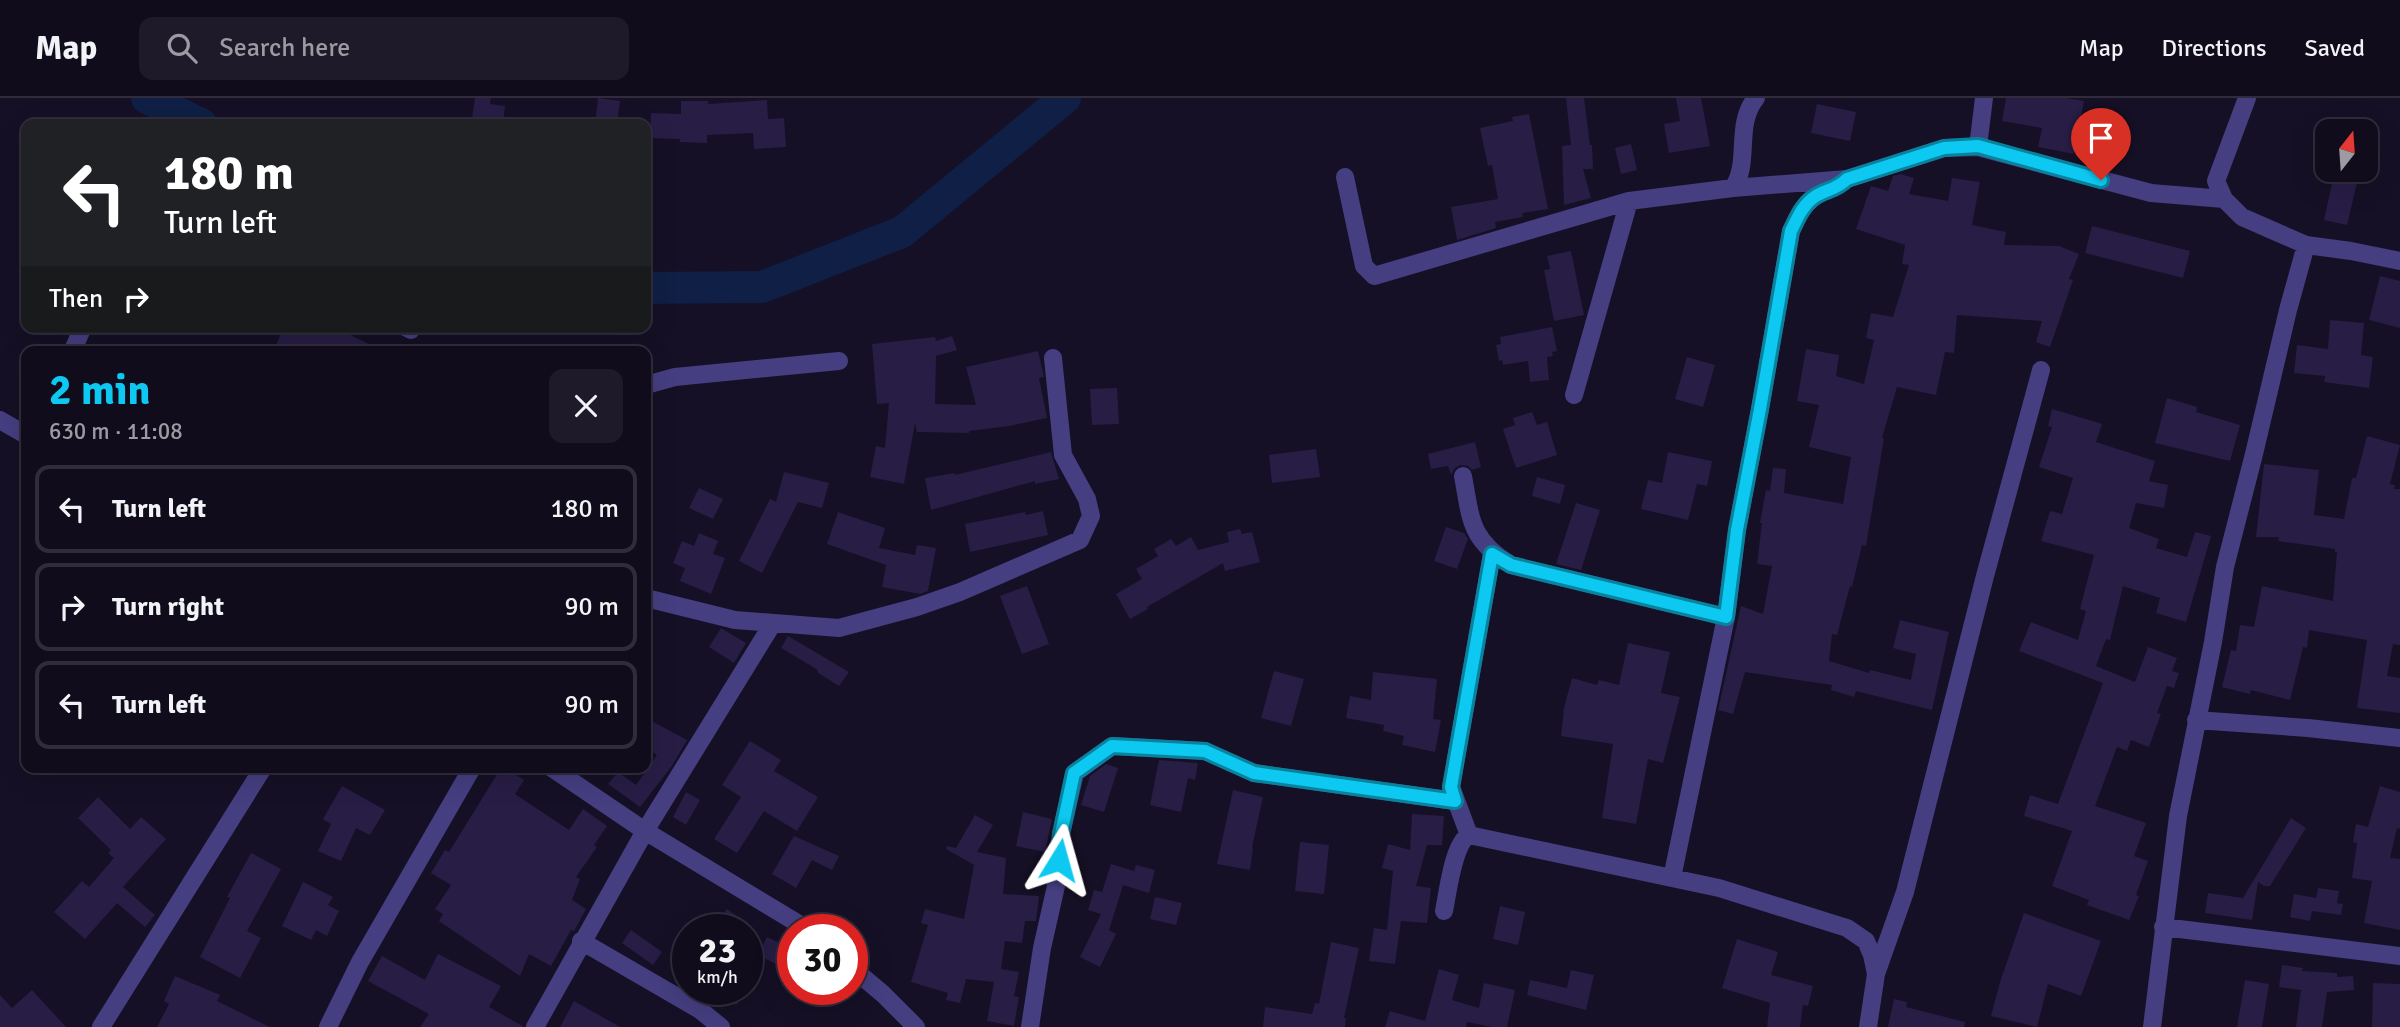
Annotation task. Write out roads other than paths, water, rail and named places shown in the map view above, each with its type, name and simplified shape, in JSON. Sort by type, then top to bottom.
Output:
[{"type":"street","points":[[1733,188],[1740,179],[1743,124],[1756,98]]},
{"type":"street","points":[[1978,146],[1984,98]]},
{"type":"street","points":[[2247,98],[2216,181],[2224,199],[2242,217],[2306,245],[2400,261]]},
{"type":"street","points":[[1345,177],[1364,266],[1374,276],[1629,201],[1733,188],[1847,179],[1944,148],[1978,146],[2151,193],[2224,199]]},
{"type":"street","points":[[1672,878],[1726,617],[1737,530],[1791,231],[1802,209],[1815,196],[1838,188],[1847,179]]},
{"type":"street","points":[[1574,395],[1629,201]]},
{"type":"street","points":[[2152,1027],[2178,816],[2225,567],[2306,245]]},
{"type":"street","points":[[651,599],[735,620],[839,628],[917,607],[960,592],[1080,540],[1091,516],[1087,499],[1063,456],[1053,358]]},
{"type":"street","points":[[651,384],[676,376],[839,362]]},
{"type":"street","points":[[1868,1027],[1876,974],[1905,892],[1985,576],[2041,370]]},
{"type":"street","points":[[0,420],[21,432]]},
{"type":"street","points":[[1463,476],[1472,522],[1480,541],[1492,554],[1511,565],[1726,617]]},
{"type":"street","points":[[1469,835],[1451,787],[1492,554]]},
{"type":"street","points":[[535,1027],[645,831],[773,623]]},
{"type":"street","points":[[2196,720],[2400,738]]},
{"type":"street","points":[[1030,1027],[1042,948],[1056,886],[1061,834],[1074,773],[1112,746],[1205,751],[1254,773],[1455,801]]},
{"type":"street","points":[[101,1027],[260,773]]},
{"type":"street","points":[[328,1027],[360,962],[469,773]]},
{"type":"street","points":[[559,773],[645,831],[782,914]]},
{"type":"street","points":[[1444,911],[1458,849],[1462,839],[1469,835],[1719,888],[1847,928],[1866,941],[1876,974]]},
{"type":"street","points":[[2164,927],[2400,956]]},
{"type":"street","points":[[581,941],[700,1010],[721,1027]]},
{"type":"street","points":[[868,981],[916,1027]]},
{"type":"waterway","points":[[147,98],[191,119]]},
{"type":"waterway","points":[[651,288],[762,287],[902,232],[1065,98]]}]
